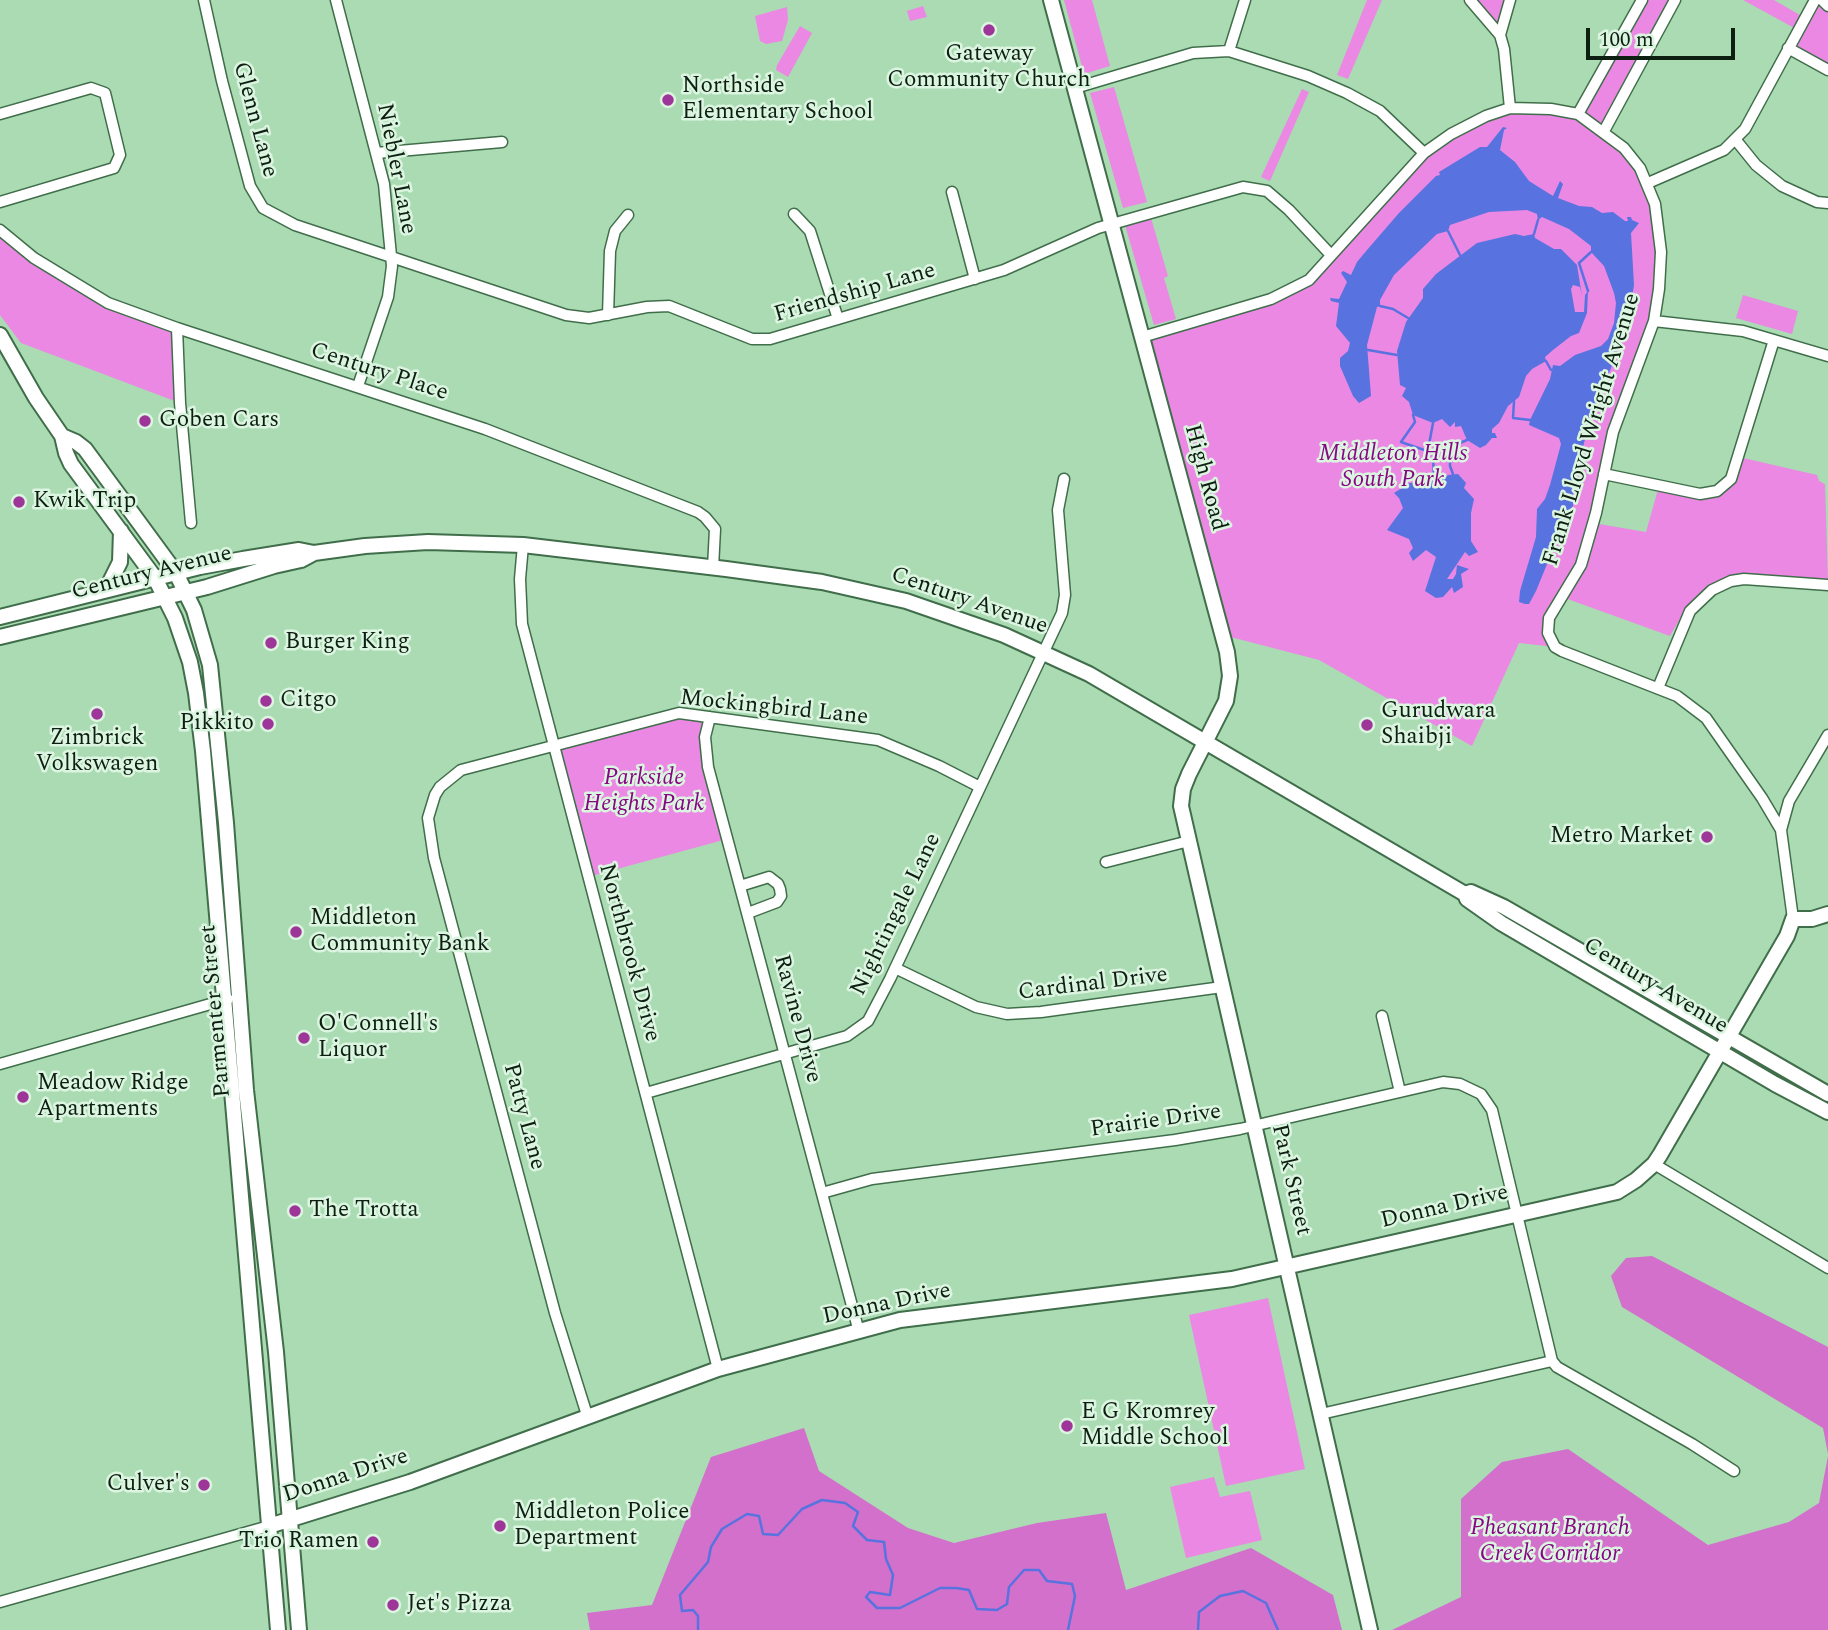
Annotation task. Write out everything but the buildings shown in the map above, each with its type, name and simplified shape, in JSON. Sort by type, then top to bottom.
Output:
[{"type":"street","name":"Glenn Lane","points":[[204,0],[222,81],[254,196],[263,208],[300,226]]},
{"type":"street","name":"Niebler Lane","points":[[336,0],[384,184],[391,256],[388,297],[358,386]]},
{"type":"street","name":"High Road","points":[[1051,0],[1227,652],[1230,687],[1220,717],[1205,743]]},
{"type":"street","points":[[1229,51],[1245,0]]},
{"type":"street","points":[[1470,0],[1500,35],[1510,108]]},
{"type":"street","points":[[1500,35],[1510,0]]},
{"type":"street","points":[[1578,114],[1642,0]]},
{"type":"street","points":[[1604,131],[1675,0]]},
{"type":"street","points":[[1648,183],[1724,150],[1745,129],[1815,0]]},
{"type":"street","points":[[1822,0],[1828,6]]},
{"type":"street","points":[[1788,48],[1828,69]]},
{"type":"street","points":[[1075,88],[1193,53],[1229,51],[1308,76],[1347,93],[1380,111],[1424,153]]},
{"type":"street","points":[[0,114],[91,88],[106,93],[120,155],[114,168],[0,202]]},
{"type":"street","name":"Frank Lloyd Wright Avenue","points":[[1142,337],[1271,299],[1309,280],[1424,153],[1462,128],[1486,117],[1510,108],[1550,109],[1578,114],[1624,148],[1640,168],[1656,204],[1661,252],[1654,321],[1613,432],[1596,513],[1580,565],[1549,618],[1548,633],[1555,647],[1562,651],[1677,696],[1706,718],[1762,798],[1780,830],[1793,919]]},
{"type":"street","points":[[1735,139],[1756,165],[1782,186],[1817,202],[1828,203]]},
{"type":"street","points":[[376,153],[502,142]]},
{"type":"street","points":[[1112,223],[1243,187],[1258,188],[1267,191],[1289,210],[1330,254]]},
{"type":"street","points":[[952,192],[975,278]]},
{"type":"street","points":[[794,214],[810,231],[838,319]]},
{"type":"street","points":[[608,315],[610,251],[615,231],[628,215]]},
{"type":"street","name":"Friendship Lane","points":[[300,226],[566,315],[589,318],[647,307],[669,306],[752,339],[762,340],[1004,270],[1112,223]]},
{"type":"street","name":"Century Place","points":[[0,230],[34,258],[108,303],[485,429],[698,512],[715,529],[713,568]]},
{"type":"street","points":[[1654,321],[1743,331],[1828,356]]},
{"type":"street","points":[[177,328],[180,403],[191,523]]},
{"type":"street","name":"Parmenter Street","points":[[0,335],[36,398],[62,436],[71,464],[155,578],[190,662],[196,693],[252,1305],[278,1630]]},
{"type":"street","points":[[1604,474],[1700,494],[1717,491],[1731,479],[1774,340]]},
{"type":"street","name":"Parmenter Street","points":[[62,436],[85,449],[176,573],[187,592],[212,676],[246,1090],[276,1352],[299,1630]]},
{"type":"street","name":"Nightingale Lane","points":[[646,1093],[847,1036],[868,1021],[1062,613],[1065,595],[1058,510],[1063,479]]},
{"type":"street","points":[[107,590],[120,562],[121,531]]},
{"type":"street","name":"Century Avenue","points":[[0,617],[176,573],[299,550],[314,553],[428,542],[523,545],[713,568],[822,582],[906,601],[968,621],[1089,674],[1465,894],[1467,899],[1502,923],[1720,1052],[1828,1112]]},
{"type":"street","name":"Northbrook Drive","points":[[523,545],[520,579],[522,624],[718,1369]]},
{"type":"street","name":"Century Avenue","points":[[0,637],[187,592],[301,560],[314,553]]},
{"type":"street","points":[[1658,688],[1690,611],[1712,590],[1731,581],[1744,579],[1828,585]]},
{"type":"street","name":"Mockingbird Lane","points":[[429,827],[428,814],[440,787],[461,769],[679,713],[878,740],[980,787]]},
{"type":"street","name":"Ravine Drive","points":[[710,717],[705,737],[708,767],[859,1332]]},
{"type":"street","points":[[1780,830],[1789,801],[1828,735]]},
{"type":"street","name":"Park Street","points":[[1205,743],[1183,789],[1181,806],[1370,1630]]},
{"type":"street","name":"Patty Lane","points":[[429,827],[434,858],[555,1312],[587,1415]]},
{"type":"street","points":[[1106,862],[1189,841]]},
{"type":"street","points":[[740,886],[769,877],[780,889],[781,896],[777,902],[748,913]]},
{"type":"street","name":"Century Avenue","points":[[1465,894],[1471,892],[1504,907],[1730,1035],[1828,1094]]},
{"type":"street","points":[[1730,1035],[1787,936],[1793,919],[1812,919],[1828,914]]},
{"type":"street","name":"Cardinal Drive","points":[[895,968],[976,1007],[1007,1014],[1066,1009],[1222,987]]},
{"type":"street","points":[[0,1065],[239,997]]},
{"type":"street","points":[[1382,1016],[1400,1092]]},
{"type":"street","name":"Donna Drive","points":[[0,1602],[289,1520],[410,1482],[718,1369],[900,1320],[1232,1279],[1617,1192],[1654,1164],[1730,1035]]},
{"type":"street","name":"Prairie Drive","points":[[822,1193],[872,1178],[1175,1140],[1254,1126],[1451,1082],[1467,1086],[1481,1094],[1487,1102],[1494,1117],[1517,1215]]},
{"type":"street","points":[[1654,1164],[1828,1268]]},
{"type":"street","points":[[1517,1215],[1552,1361],[1557,1367],[1734,1471]]},
{"type":"street","points":[[1321,1414],[1552,1361]]},
{"type":"green space","points":[[1064,0],[1092,0],[1110,66],[1084,74]]},
{"type":"green space","points":[[1367,0],[1382,0],[1348,79],[1337,75]]},
{"type":"green space","points":[[1470,0],[1510,0],[1500,35]]},
{"type":"green space","name":"Middleton Hills South Park","points":[[1642,0],[1675,0],[1604,131],[1624,148],[1655,204],[1659,289],[1613,432],[1593,523],[1646,532],[1659,486],[1700,494],[1731,479],[1739,457],[1817,475],[1819,481],[1825,484],[1828,581],[1753,575],[1710,586],[1688,605],[1670,636],[1562,597],[1549,618],[1555,647],[1519,643],[1472,746],[1319,660],[1223,635],[1142,337],[1271,299],[1309,280],[1424,153],[1510,108],[1578,114]]},
{"type":"green space","points":[[1743,0],[1774,0],[1805,18],[1815,0],[1828,6],[1828,70],[1788,48],[1798,30]]},
{"type":"green space","points":[[923,6],[927,17],[910,21],[907,11]]},
{"type":"green space","points":[[787,7],[788,20],[782,41],[766,44],[760,41],[755,16]]},
{"type":"green space","points":[[800,26],[812,33],[788,77],[776,70],[777,65]]},
{"type":"green space","points":[[1114,87],[1147,202],[1123,208],[1090,93]]},
{"type":"green space","points":[[1302,89],[1309,92],[1270,181],[1261,177]]},
{"type":"green space","points":[[1151,218],[1168,276],[1164,278],[1176,319],[1154,325],[1125,225]]},
{"type":"green space","points":[[0,230],[71,282],[177,328],[180,403],[21,343],[0,315]]},
{"type":"green space","points":[[1743,295],[1798,311],[1792,334],[1736,318]]},
{"type":"green space","name":"Parkside Heights Park","points":[[679,713],[710,717],[705,737],[727,839],[588,877],[553,747]]},
{"type":"green space","points":[[1652,1256],[1828,1347],[1828,1454],[1823,1428],[1622,1307],[1611,1276],[1626,1258]]},
{"type":"green space","points":[[1268,1298],[1305,1469],[1226,1486],[1189,1315]]},
{"type":"green space","points":[[804,1428],[819,1471],[908,1528],[954,1543],[1037,1523],[1106,1513],[1126,1590],[1251,1548],[1333,1595],[1342,1630],[590,1630],[587,1613],[652,1605],[711,1457]]},
{"type":"green space","name":"Pheasant Branch Creek Corridor","points":[[1568,1449],[1708,1545],[1789,1522],[1819,1503],[1828,1456],[1828,1630],[1392,1630],[1461,1597],[1461,1499],[1502,1462]]},
{"type":"green space","points":[[1214,1477],[1220,1497],[1250,1491],[1262,1540],[1186,1558],[1170,1487]]},
{"type":"water","points":[[1503,127],[1507,128],[1504,130],[1500,150],[1515,162],[1529,181],[1553,196],[1560,181],[1563,184],[1558,198],[1579,206],[1592,207],[1602,213],[1613,212],[1625,221],[1628,221],[1627,217],[1631,217],[1639,223],[1631,233],[1634,285],[1630,311],[1627,314],[1629,317],[1625,320],[1607,378],[1610,381],[1604,381],[1591,417],[1573,484],[1573,506],[1529,604],[1519,602],[1520,591],[1536,537],[1537,509],[1545,499],[1561,444],[1559,438],[1529,425],[1530,420],[1550,379],[1553,365],[1560,366],[1575,355],[1601,346],[1608,339],[1614,323],[1614,293],[1604,266],[1591,252],[1591,246],[1569,229],[1542,217],[1538,220],[1537,214],[1527,210],[1489,212],[1450,225],[1448,231],[1437,234],[1394,275],[1380,300],[1367,345],[1371,396],[1359,403],[1353,396],[1340,366],[1340,358],[1348,351],[1350,343],[1336,326],[1339,303],[1331,301],[1330,298],[1339,299],[1347,282],[1341,273],[1343,271],[1351,275],[1367,250],[1399,213],[1440,175],[1439,172],[1480,147],[1487,147]]},
{"type":"water","points":[[1515,234],[1534,234],[1535,238],[1554,249],[1561,249],[1577,265],[1582,296],[1580,287],[1573,285],[1571,289],[1575,312],[1584,312],[1585,295],[1588,291],[1587,313],[1579,333],[1553,350],[1545,357],[1546,361],[1526,376],[1519,397],[1508,406],[1499,423],[1492,429],[1497,438],[1492,438],[1480,448],[1467,440],[1461,426],[1455,427],[1455,422],[1450,427],[1442,419],[1433,423],[1413,415],[1409,402],[1402,396],[1406,388],[1400,385],[1397,351],[1406,322],[1423,298],[1423,289],[1436,274],[1477,243]]},
{"type":"water","points":[[1458,474],[1466,483],[1464,488],[1474,499],[1471,541],[1478,552],[1469,556],[1465,552],[1447,579],[1453,579],[1457,565],[1469,569],[1461,574],[1463,587],[1454,593],[1452,587],[1443,597],[1436,598],[1425,591],[1436,557],[1426,550],[1413,561],[1409,553],[1413,548],[1409,539],[1387,530],[1403,508],[1394,493],[1410,483],[1441,480],[1448,475]]},
{"type":"waterway","points":[[1534,234],[1538,220]]},
{"type":"waterway","points":[[1448,231],[1460,255]]},
{"type":"waterway","points":[[1588,291],[1579,263],[1591,252]]},
{"type":"waterway","points":[[1380,306],[1393,309],[1408,318]]},
{"type":"waterway","points":[[1368,350],[1397,355]]},
{"type":"waterway","points":[[1546,361],[1551,370]]},
{"type":"waterway","points":[[1514,401],[1513,418],[1530,420]]},
{"type":"waterway","points":[[1413,415],[1415,422],[1401,442],[1433,453],[1434,480]]},
{"type":"waterway","points":[[1428,450],[1433,423]]},
{"type":"waterway","points":[[1453,474],[1450,458],[1460,443],[1467,440]]},
{"type":"waterway","points":[[698,1630],[698,1616],[693,1610],[682,1611],[680,1595],[708,1562],[711,1547],[722,1529],[747,1514],[759,1516],[763,1534],[778,1535],[802,1509],[822,1500],[845,1503],[858,1512],[853,1526],[867,1540],[884,1542],[886,1559],[893,1575],[890,1595],[870,1592],[866,1597],[877,1608],[900,1608],[940,1588],[956,1588],[969,1590],[977,1609],[997,1610],[1007,1604],[1009,1587],[1024,1570],[1039,1570],[1047,1581],[1072,1584],[1075,1596],[1068,1630]]},
{"type":"waterway","points":[[1198,1630],[1199,1612],[1220,1596],[1243,1591],[1266,1603],[1278,1630]]},
{"type":"place","name":"Gateway Community Church","points":[[989,30]]},
{"type":"place","name":"Northside Elementary School","points":[[668,100]]},
{"type":"place","name":"Goben Cars","points":[[145,421]]},
{"type":"place","name":"Kwik Trip","points":[[19,502]]},
{"type":"place","name":"Burger King","points":[[271,643]]},
{"type":"place","name":"Citgo","points":[[266,701]]},
{"type":"place","name":"Zimbrick Volkswagen","points":[[97,714]]},
{"type":"place","name":"Pikkito","points":[[268,724]]},
{"type":"place","name":"Gurudwara Shaibji","points":[[1367,725]]},
{"type":"place","name":"Metro Market","points":[[1707,837]]},
{"type":"place","name":"Middleton Community Bank","points":[[296,932]]},
{"type":"place","name":"O'Connell's Liquor","points":[[304,1038]]},
{"type":"place","name":"Meadow Ridge Apartments","points":[[23,1097]]},
{"type":"place","name":"The Trotta","points":[[295,1211]]},
{"type":"place","name":"E G Kromrey Middle School","points":[[1067,1426]]},
{"type":"place","name":"Culver's","points":[[204,1485]]},
{"type":"place","name":"Middleton Police Department","points":[[500,1526]]},
{"type":"place","name":"Trio Ramen","points":[[373,1542]]},
{"type":"place","name":"Jet's Pizza","points":[[393,1605]]}]
